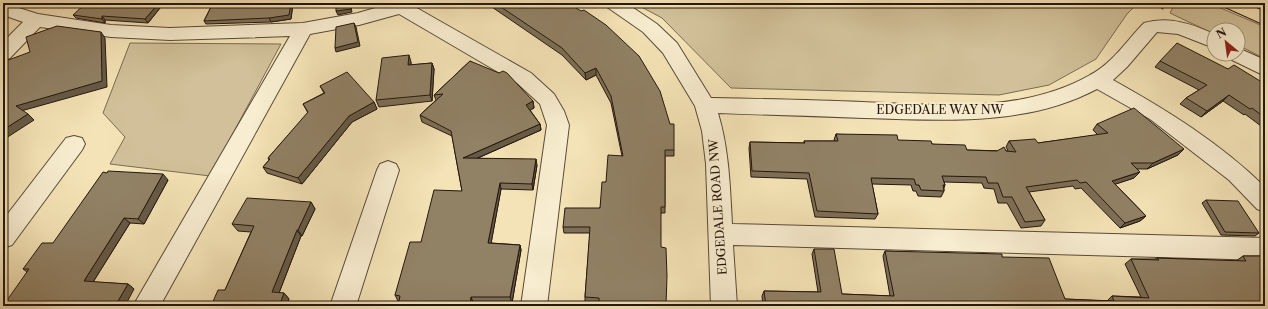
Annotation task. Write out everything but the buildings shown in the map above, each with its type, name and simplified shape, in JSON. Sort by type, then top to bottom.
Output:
[{"type":"main road","points":[[1238,4],[1265,19]]},
{"type":"street","name":"EDGEDALE ROAD NW","points":[[613,3],[650,28],[670,48],[705,105],[713,131],[717,164],[724,306]]},
{"type":"street","points":[[3,9],[36,20],[111,31],[170,34],[303,29],[359,19],[399,5],[524,78],[547,100],[554,110],[558,125],[534,306]]},
{"type":"street","points":[[3,53],[36,20]]},
{"type":"street","name":"EDGEDALE WAY NW","points":[[705,105],[916,111],[1009,110],[1041,104],[1068,96],[1098,81],[1114,69],[1151,27],[1162,25],[1175,26],[1206,38]]},
{"type":"street","points":[[146,306],[303,29]]},
{"type":"street","points":[[1246,59],[1265,69]]},
{"type":"street","points":[[1098,81],[1157,114],[1196,142],[1237,174],[1265,202]]},
{"type":"street","points":[[3,238],[74,144]]},
{"type":"street","points":[[343,306],[388,170]]},
{"type":"street","points":[[720,234],[1265,249]]},
{"type":"shaded area","points":[[634,3],[1138,3],[1127,14],[1096,59],[1049,85],[999,95],[731,88],[662,18]]},
{"type":"shaded area","points":[[1175,3],[1209,3],[1265,27],[1265,59],[1246,49],[1246,22],[1206,22],[1206,30],[1170,13]]},
{"type":"shaded area","points":[[130,43],[281,44],[210,176],[110,164],[125,137],[103,113]]}]
